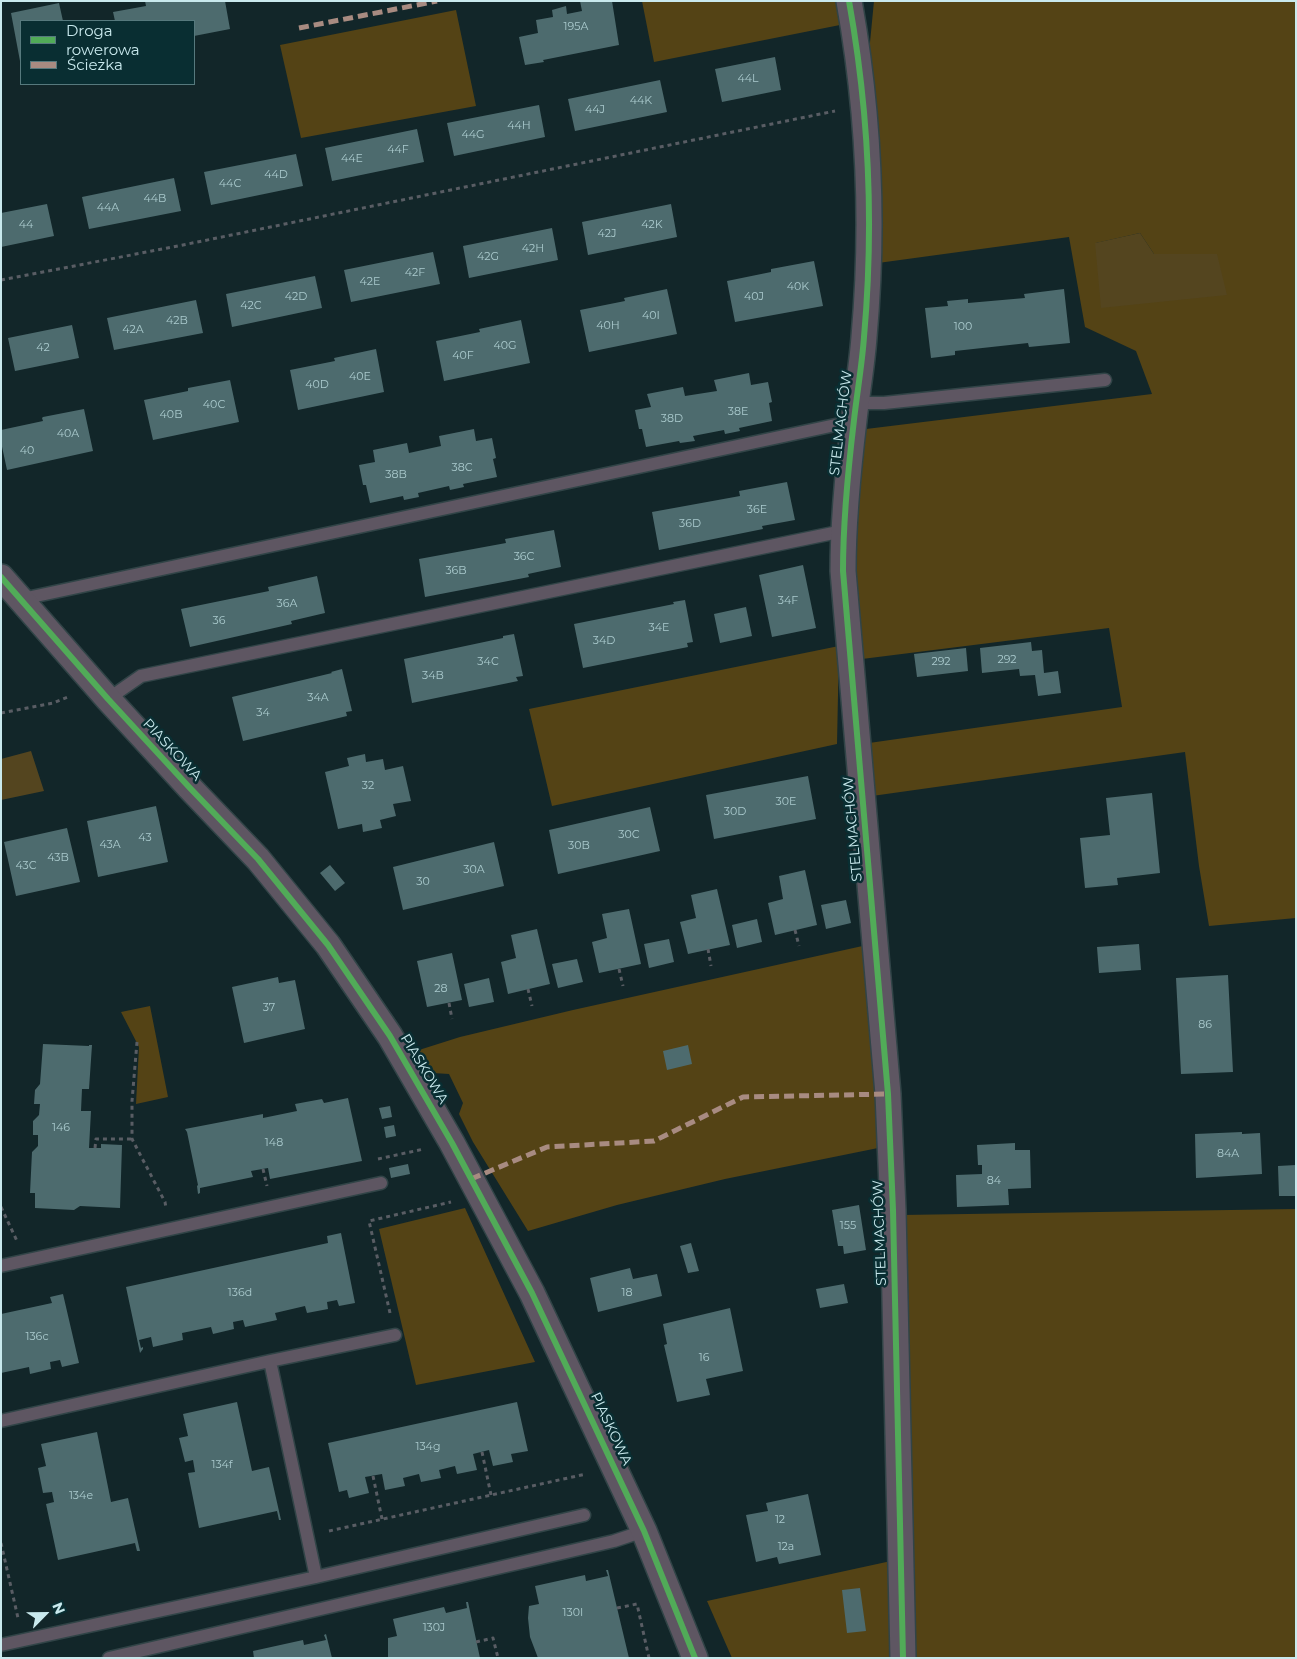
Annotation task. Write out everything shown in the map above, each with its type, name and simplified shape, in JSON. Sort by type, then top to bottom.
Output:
[{"type":"street","name":"STELMACHÓW","points":[[849,1],[862,88],[869,188],[865,329],[843,531],[843,571],[888,1094],[893,1210],[903,1658]]},
{"type":"street","name":"PIASKOWA","points":[[1,577],[103,693],[258,859],[328,945],[390,1036],[440,1122],[532,1293],[644,1531],[695,1658]]},
{"type":"lane","points":[[22,599],[855,412],[884,403],[1106,380]]},
{"type":"lane","points":[[103,693],[141,676],[843,531]]},
{"type":"lane","points":[[1,1266],[381,1183]]},
{"type":"lane","points":[[1,1421],[396,1335]]},
{"type":"lane","points":[[270,1361],[316,1577]]},
{"type":"lane","points":[[1,1645],[316,1577],[584,1515]]},
{"type":"lane","points":[[109,1658],[614,1541],[644,1531]]},
{"type":"path","points":[[1,280],[178,246],[840,110]]},
{"type":"path","points":[[1,713],[103,693]]},
{"type":"path","points":[[795,930],[799,946]]},
{"type":"path","points":[[708,950],[711,966]]},
{"type":"path","points":[[619,969],[623,986]]},
{"type":"path","points":[[528,989],[532,1006]]},
{"type":"path","points":[[449,1002],[452,1020]]},
{"type":"path","points":[[137,1042],[132,1101],[132,1139],[164,1202],[171,1228]]},
{"type":"path","points":[[95,1148],[96,1139],[132,1139]]},
{"type":"path","points":[[381,1183],[377,1159],[420,1150]]},
{"type":"path","points":[[396,1335],[369,1221],[451,1202],[478,1192]]},
{"type":"path","points":[[1,1207],[16,1235],[23,1261]]},
{"type":"path","points":[[482,1452],[491,1495]]},
{"type":"path","points":[[307,1535],[587,1474]]},
{"type":"path","points":[[373,1476],[382,1519]]},
{"type":"path","points":[[1,1543],[24,1640]]},
{"type":"path","points":[[617,1608],[636,1604],[649,1658]]},
{"type":"path","points":[[476,1642],[493,1638],[498,1658]]},
{"type":"shaded area","points":[[642,1],[841,1],[845,24],[654,62]]},
{"type":"shaded area","points":[[874,1],[1296,1],[1296,918],[1209,926],[1199,866],[1185,752],[872,796],[869,743],[1122,707],[1109,628],[862,659],[852,569],[866,429],[1152,394],[1136,351],[1085,327],[1069,237],[878,263],[868,63]],"holes":[[[1140,233],[1154,254],[1096,243]]]},
{"type":"shaded area","points":[[456,10],[476,106],[301,138],[280,45]]},
{"type":"shaded area","points":[[1140,233],[1154,254],[1217,254],[1227,295],[1101,308],[1095,243]]},
{"type":"shaded area","points":[[839,646],[837,744],[552,806],[529,709]]},
{"type":"shaded area","points":[[31,751],[44,791],[1,800],[1,759]]},
{"type":"shaded area","points":[[867,945],[883,1147],[725,1179],[617,1205],[528,1231],[473,1142],[459,1114],[463,1103],[449,1074],[433,1073],[419,1050],[460,1037],[573,1010]]},
{"type":"shaded area","points":[[150,1006],[168,1097],[136,1104],[139,1047],[121,1012]]},
{"type":"shaded area","points":[[465,1208],[535,1362],[416,1385],[379,1229]]},
{"type":"shaded area","points":[[1296,1209],[1296,1658],[909,1658],[901,1215]]},
{"type":"shaded area","points":[[891,1561],[895,1658],[732,1658],[707,1601]]},
{"type":"building","points":[[145,1],[225,1],[230,29],[195,36],[195,20],[115,20],[113,12],[146,6]]},
{"type":"building","points":[[580,1],[612,1],[619,45],[525,65],[519,37],[538,33],[536,20],[553,17],[552,10],[566,6],[567,14],[582,11]]},
{"type":"building","points":[[59,3],[63,20],[20,20],[20,61],[11,13]]},
{"type":"building","points":[[775,57],[781,90],[722,102],[715,69]]},
{"type":"building","points":[[660,80],[667,112],[575,131],[568,99]]},
{"type":"building","points":[[539,105],[545,137],[454,156],[447,123]]},
{"type":"building","points":[[417,129],[424,162],[332,181],[325,148]]},
{"type":"building","points":[[296,154],[303,186],[211,205],[204,172]]},
{"type":"building","points":[[174,178],[181,211],[89,229],[82,197]]},
{"type":"building","points":[[47,204],[54,236],[1,247],[1,213]]},
{"type":"building","points":[[671,204],[677,237],[588,255],[582,222]]},
{"type":"building","points":[[552,228],[558,260],[469,278],[463,246]]},
{"type":"building","points":[[433,252],[440,284],[351,302],[344,270]]},
{"type":"building","points":[[814,261],[823,306],[735,322],[727,281],[771,272],[771,269]]},
{"type":"building","points":[[315,276],[322,308],[232,327],[226,294]]},
{"type":"building","points":[[667,289],[677,334],[589,352],[580,310],[625,301],[624,298]]},
{"type":"building","points":[[1064,289],[1070,343],[1029,347],[1028,343],[955,351],[955,355],[931,358],[925,308],[948,306],[947,301],[968,299],[968,303],[1025,298],[1024,294]]},
{"type":"building","points":[[196,300],[203,333],[114,350],[107,318]]},
{"type":"building","points":[[521,320],[530,363],[444,381],[436,341],[480,332],[479,329]]},
{"type":"building","points":[[72,325],[79,358],[15,371],[8,338]]},
{"type":"building","points":[[376,349],[384,392],[298,410],[290,370],[335,361],[334,358]]},
{"type":"building","points":[[749,373],[751,385],[768,382],[772,402],[769,403],[772,421],[739,428],[740,431],[725,434],[724,430],[693,436],[695,441],[680,443],[679,441],[646,447],[642,429],[639,429],[635,410],[651,407],[647,394],[683,387],[685,396],[717,391],[714,380]]},
{"type":"building","points":[[230,380],[239,422],[153,440],[144,400],[188,391],[188,388]]},
{"type":"building","points":[[84,409],[93,451],[7,470],[1,442],[1,430],[43,421],[43,417]]},
{"type":"building","points":[[474,429],[476,441],[492,438],[496,458],[493,459],[497,477],[463,484],[464,487],[450,490],[449,486],[418,493],[419,497],[404,500],[403,496],[370,503],[366,485],[363,485],[359,465],[375,462],[373,450],[407,443],[409,453],[441,446],[439,436]]},
{"type":"building","points":[[787,482],[795,520],[762,526],[763,529],[659,550],[652,512],[740,496],[739,491]]},
{"type":"building","points":[[554,530],[561,567],[528,574],[529,577],[425,597],[419,559],[506,543],[505,539]]},
{"type":"building","points":[[803,565],[816,628],[772,637],[759,575]]},
{"type":"building","points":[[317,576],[325,613],[291,621],[292,624],[190,647],[181,609],[269,591],[268,587]]},
{"type":"building","points":[[685,600],[693,642],[687,643],[688,647],[583,668],[574,624],[674,604],[673,602]]},
{"type":"building","points":[[746,607],[752,636],[720,643],[714,614]]},
{"type":"building","points":[[514,634],[523,676],[516,677],[518,681],[412,703],[404,659]]},
{"type":"building","points":[[1031,642],[1032,651],[1042,650],[1044,673],[1058,671],[1061,693],[1038,696],[1035,675],[1020,676],[1019,669],[982,673],[980,648]]},
{"type":"building","points":[[966,648],[968,671],[917,677],[914,654]]},
{"type":"building","points":[[342,669],[352,711],[346,712],[347,716],[243,741],[232,697]]},
{"type":"building","points":[[365,754],[366,762],[383,759],[385,770],[403,766],[411,801],[393,804],[396,816],[380,820],[382,828],[363,832],[362,824],[338,829],[325,772],[349,766],[347,758]]},
{"type":"building","points":[[808,776],[816,819],[714,839],[706,795]]},
{"type":"building","points":[[1152,793],[1160,873],[1117,878],[1118,885],[1085,888],[1080,838],[1110,835],[1106,798]]},
{"type":"building","points":[[156,806],[168,862],[98,877],[87,821]]},
{"type":"building","points":[[650,807],[660,851],[558,874],[549,830]]},
{"type":"building","points":[[67,828],[80,882],[16,896],[4,842]]},
{"type":"building","points":[[494,842],[504,886],[403,910],[393,867]]},
{"type":"building","points":[[330,865],[345,883],[335,891],[320,873]]},
{"type":"building","points":[[805,870],[817,925],[775,935],[768,903],[783,899],[779,876]]},
{"type":"building","points":[[717,889],[730,945],[688,954],[680,922],[696,918],[691,895]]},
{"type":"building","points":[[846,900],[851,923],[826,929],[821,905]]},
{"type":"building","points":[[629,909],[641,964],[599,973],[592,942],[607,938],[602,914]]},
{"type":"building","points":[[757,919],[762,942],[737,948],[732,925]]},
{"type":"building","points":[[537,929],[550,984],[508,994],[501,962],[516,958],[511,935]]},
{"type":"building","points":[[669,939],[674,962],[649,968],[644,944]]},
{"type":"building","points":[[1139,944],[1141,970],[1099,973],[1097,947]]},
{"type":"building","points":[[452,953],[462,1000],[427,1007],[417,961]]},
{"type":"building","points":[[577,959],[583,982],[558,988],[552,964]]},
{"type":"building","points":[[1228,975],[1233,1072],[1181,1074],[1176,978]]},
{"type":"building","points":[[278,977],[279,983],[295,980],[305,1029],[244,1043],[232,987]]},
{"type":"building","points":[[489,978],[494,1002],[469,1007],[464,984]]},
{"type":"building","points":[[43,1044],[92,1045],[89,1089],[82,1089],[81,1111],[91,1111],[89,1148],[101,1148],[101,1144],[122,1145],[120,1208],[80,1206],[74,1210],[35,1208],[35,1193],[30,1193],[32,1152],[38,1146],[38,1135],[33,1135],[33,1121],[39,1115],[40,1104],[34,1104],[35,1090],[40,1084]]},
{"type":"building","points":[[688,1045],[692,1064],[667,1070],[663,1051]]},
{"type":"building","points":[[348,1098],[362,1161],[270,1179],[268,1168],[251,1171],[253,1177],[200,1188],[200,1193],[198,1194],[198,1185],[185,1129],[263,1114],[263,1118],[297,1111],[295,1104],[322,1099],[324,1103]]},
{"type":"building","points":[[390,1106],[392,1117],[382,1119],[379,1108]]},
{"type":"building","points":[[394,1125],[396,1136],[386,1138],[384,1127]]},
{"type":"building","points":[[1242,1132],[1242,1134],[1260,1133],[1262,1174],[1196,1178],[1195,1134]]},
{"type":"building","points":[[1015,1143],[1015,1150],[1030,1150],[1031,1188],[1008,1189],[1009,1205],[957,1207],[956,1175],[982,1174],[982,1165],[978,1165],[977,1145]]},
{"type":"building","points":[[408,1164],[410,1174],[391,1178],[389,1168]]},
{"type":"building","points":[[1296,1165],[1296,1196],[1279,1196],[1278,1166]]},
{"type":"building","points":[[859,1205],[866,1250],[844,1254],[843,1246],[838,1246],[832,1210]]},
{"type":"building","points":[[341,1233],[355,1303],[339,1306],[337,1300],[327,1302],[328,1309],[307,1313],[305,1306],[275,1313],[277,1320],[245,1327],[243,1320],[233,1322],[234,1329],[213,1334],[211,1327],[182,1333],[183,1340],[153,1347],[151,1337],[139,1340],[141,1348],[143,1347],[140,1353],[126,1287],[328,1243],[327,1236]]},
{"type":"building","points":[[691,1243],[699,1271],[688,1273],[680,1246]]},
{"type":"building","points":[[630,1268],[633,1279],[657,1274],[662,1296],[598,1312],[590,1278]]},
{"type":"building","points":[[844,1284],[848,1303],[820,1308],[816,1289]]},
{"type":"building","points":[[63,1294],[79,1363],[62,1367],[60,1360],[50,1362],[51,1369],[30,1374],[29,1367],[1,1373],[1,1314],[52,1303],[50,1297]]},
{"type":"building","points":[[730,1308],[743,1371],[706,1379],[710,1395],[677,1402],[664,1345],[667,1344],[663,1324]]},
{"type":"building","points":[[237,1402],[252,1471],[269,1467],[281,1520],[279,1520],[277,1511],[199,1528],[188,1473],[195,1472],[193,1460],[185,1462],[179,1438],[188,1436],[183,1414]]},
{"type":"building","points":[[517,1402],[528,1451],[511,1454],[513,1462],[493,1466],[489,1450],[473,1454],[477,1470],[457,1474],[455,1466],[439,1470],[441,1478],[421,1482],[419,1474],[403,1478],[405,1486],[385,1490],[382,1474],[365,1477],[369,1493],[349,1498],[347,1490],[339,1492],[328,1443]]},
{"type":"building","points":[[97,1432],[111,1502],[128,1498],[140,1551],[137,1551],[135,1543],[58,1560],[46,1504],[54,1502],[52,1492],[43,1493],[38,1468],[46,1466],[41,1444]]},
{"type":"building","points":[[808,1494],[821,1555],[779,1564],[777,1557],[756,1562],[746,1515],[768,1511],[766,1503]]},
{"type":"building","points":[[606,1570],[608,1570],[629,1658],[538,1658],[530,1637],[528,1618],[529,1606],[539,1604],[535,1586],[585,1575],[586,1581],[608,1576]]},
{"type":"building","points":[[860,1588],[866,1631],[847,1633],[842,1590]]},
{"type":"building","points":[[466,1602],[468,1602],[480,1658],[388,1658],[388,1638],[397,1636],[393,1619],[444,1607],[446,1613],[467,1608]]},
{"type":"building","points":[[326,1634],[332,1658],[254,1658],[253,1651],[303,1640],[304,1645],[326,1640],[324,1635]]},
{"type":"marked path","points":[[299,28],[437,1]]},
{"type":"marked path","points":[[471,1179],[547,1147],[654,1141],[743,1097],[888,1094]]},
{"type":"cycle path","points":[[849,1],[856,43],[865,127],[868,169],[869,253],[863,347],[846,496],[843,571],[888,1094],[893,1210],[903,1658]]},
{"type":"cycle path","points":[[1,577],[108,699],[258,859],[328,945],[390,1036],[452,1143],[532,1293],[644,1531],[695,1658]]}]
